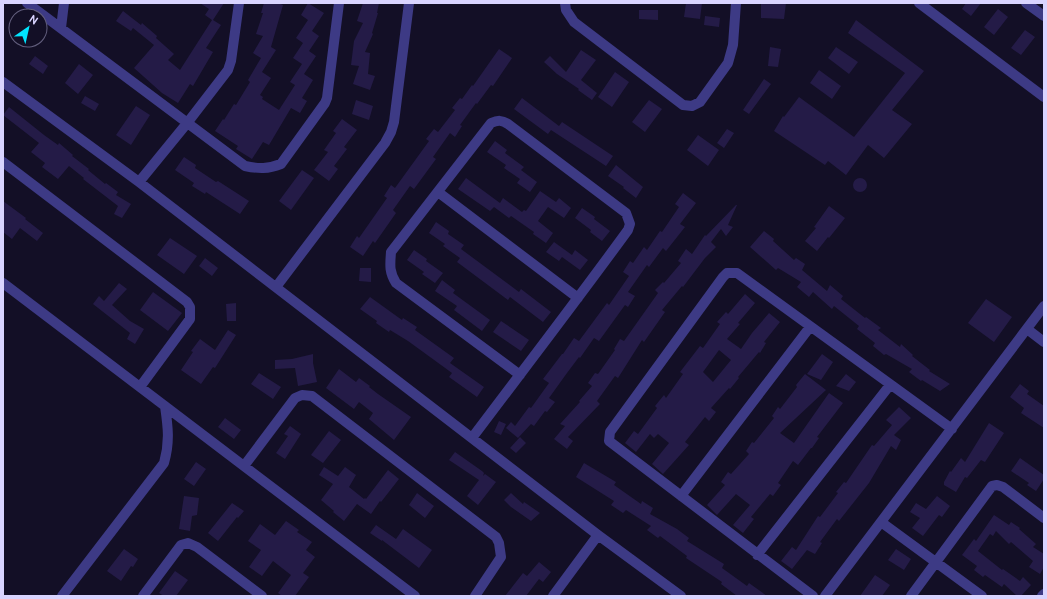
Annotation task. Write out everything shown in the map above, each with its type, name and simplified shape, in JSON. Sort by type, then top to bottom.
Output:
[{"type":"street","points":[[27,3],[245,166],[258,169],[270,168],[281,164],[322,109],[327,98],[339,3]]},
{"type":"street","points":[[61,28],[64,3]]},
{"type":"street","points":[[139,182],[188,122],[230,65],[239,3]]},
{"type":"street","points":[[276,287],[385,143],[391,132],[394,122],[409,3]]},
{"type":"street","points":[[565,3],[566,10],[574,22],[683,105],[692,106],[700,102],[728,63],[733,45],[736,3]]},
{"type":"street","points":[[919,3],[1044,97]]},
{"type":"street","points":[[1026,3],[1044,16]]},
{"type":"street","points":[[3,82],[139,182],[598,535],[681,596]]},
{"type":"street","points":[[472,438],[520,375],[578,298],[628,230],[630,224],[626,213],[504,121],[496,120],[491,123],[391,252],[391,274],[396,283],[520,375]]},
{"type":"street","points":[[3,162],[187,302],[190,307],[190,319],[140,387]]},
{"type":"street","points":[[438,192],[578,298]]},
{"type":"street","points":[[812,596],[608,441],[609,435],[723,277],[727,273],[737,273],[952,429]]},
{"type":"street","points":[[3,283],[415,596]]},
{"type":"street","points":[[825,596],[1044,306]]},
{"type":"street","points":[[681,496],[810,327]]},
{"type":"street","points":[[1027,329],[1044,342]]},
{"type":"street","points":[[757,555],[890,385]]},
{"type":"street","points":[[244,466],[295,398],[302,395],[312,396],[496,537],[499,543],[501,557],[475,596]]},
{"type":"street","points":[[62,596],[164,463],[168,449],[169,434],[165,406]]},
{"type":"street","points":[[911,596],[992,486],[997,485],[1003,487],[1044,518]]},
{"type":"street","points":[[881,522],[982,596]]},
{"type":"street","points":[[553,596],[598,535]]},
{"type":"street","points":[[143,596],[181,545],[188,543],[197,546],[262,596]]},
{"type":"building","points":[[200,3],[224,3],[213,20],[221,25],[206,48],[213,52],[193,86],[190,84],[178,103],[162,93],[134,68],[154,45],[133,28],[131,31],[116,21],[123,11],[141,25],[142,23],[174,54],[168,60],[180,70],[212,20],[205,15],[209,9]]},
{"type":"building","points":[[264,3],[278,3],[283,5],[271,47],[276,50],[262,72],[271,78],[260,95],[263,97],[262,99],[279,110],[295,85],[290,82],[302,64],[293,58],[303,43],[296,38],[308,20],[301,15],[308,3],[324,13],[312,31],[319,36],[309,51],[316,56],[304,74],[313,80],[302,98],[307,101],[300,113],[291,108],[269,145],[263,142],[252,159],[236,149],[238,146],[215,131],[234,104],[236,105],[250,82],[248,80],[261,58],[253,53],[263,36],[256,34],[263,13],[261,13]]},
{"type":"building","points":[[363,3],[379,3],[373,34],[365,52],[370,53],[368,74],[375,76],[370,90],[353,84],[359,66],[351,65],[354,41],[363,23],[357,21]]},
{"type":"building","points":[[686,3],[702,3],[700,19],[684,17]]},
{"type":"building","points":[[761,3],[786,3],[784,19],[761,18]]},
{"type":"building","points":[[966,3],[981,3],[971,16],[962,9]]},
{"type":"building","points":[[998,9],[1008,17],[994,35],[984,27]]},
{"type":"building","points":[[639,10],[658,10],[658,20],[639,19]]},
{"type":"building","points":[[705,16],[720,18],[719,27],[704,25]]},
{"type":"building","points":[[856,20],[924,71],[892,110],[912,124],[884,158],[868,145],[846,175],[828,161],[825,165],[774,131],[783,116],[784,117],[799,97],[854,137],[905,73],[848,33]]},
{"type":"building","points":[[1025,30],[1035,37],[1021,55],[1011,48]]},
{"type":"building","points":[[770,47],[781,49],[778,67],[768,66]]},
{"type":"building","points":[[836,47],[858,62],[849,74],[828,58]]},
{"type":"building","points":[[499,49],[512,58],[493,86],[491,85],[460,125],[462,126],[455,137],[450,133],[433,157],[436,159],[414,189],[410,186],[393,210],[396,213],[375,243],[373,241],[363,256],[350,247],[357,236],[359,238],[387,198],[384,196],[391,185],[395,188],[429,141],[426,139],[434,129],[438,132],[455,110],[452,108],[460,98],[462,99],[472,85],[473,86]]},
{"type":"building","points":[[581,50],[596,60],[581,80],[597,93],[592,100],[557,74],[544,62],[550,56],[566,72]]},
{"type":"building","points":[[35,56],[48,66],[43,74],[29,64]]},
{"type":"building","points":[[79,64],[93,75],[78,94],[65,83]]},
{"type":"building","points":[[819,70],[841,86],[832,99],[810,83]]},
{"type":"building","points":[[615,72],[629,82],[612,107],[598,97]]},
{"type":"building","points":[[764,79],[771,84],[749,114],[743,110]]},
{"type":"building","points":[[85,96],[99,104],[95,111],[81,103]]},
{"type":"building","points":[[522,98],[559,126],[562,122],[613,156],[606,166],[551,130],[548,134],[514,109]]},
{"type":"building","points":[[356,100],[373,106],[369,120],[352,114]]},
{"type":"building","points":[[649,100],[662,109],[645,132],[632,122]]},
{"type":"building","points":[[136,106],[150,115],[131,145],[116,135]]},
{"type":"building","points":[[9,107],[44,135],[58,145],[59,143],[73,155],[72,156],[89,169],[88,170],[105,184],[106,183],[118,192],[116,195],[131,204],[122,218],[114,214],[118,206],[83,179],[84,178],[69,166],[58,179],[42,167],[45,163],[31,152],[39,143],[3,115]]},
{"type":"building","points":[[342,119],[357,130],[344,147],[347,149],[334,166],[338,169],[329,181],[314,170],[328,152],[324,150],[336,133],[333,131]]},
{"type":"building","points":[[727,129],[734,133],[724,148],[717,143]]},
{"type":"building","points":[[698,135],[719,150],[708,166],[687,150]]},
{"type":"building","points":[[495,141],[507,150],[505,153],[524,167],[521,170],[537,182],[530,192],[517,183],[520,179],[504,168],[506,165],[487,152]]},
{"type":"building","points":[[184,157],[196,165],[195,168],[249,201],[240,214],[206,192],[205,194],[192,186],[194,183],[175,170]]},
{"type":"building","points":[[616,165],[643,187],[636,198],[623,188],[624,187],[608,176]]},
{"type":"building","points":[[302,170],[314,178],[291,210],[279,201]]},
{"type":"building","points":[[466,178],[500,203],[503,198],[522,212],[524,210],[526,211],[540,191],[556,202],[559,198],[571,208],[564,218],[548,207],[538,221],[553,233],[546,243],[533,234],[534,232],[511,216],[509,218],[494,207],[490,211],[458,189]]},
{"type":"building","points":[[857,178],[863,178],[867,182],[867,188],[863,192],[857,192],[853,188],[853,182]]},
{"type":"building","points":[[683,193],[696,203],[680,224],[685,227],[666,251],[663,248],[649,267],[647,265],[628,292],[635,296],[628,307],[625,305],[599,341],[594,338],[580,358],[579,357],[549,398],[555,402],[547,412],[545,411],[534,426],[531,424],[518,438],[506,428],[511,422],[515,426],[529,407],[531,408],[549,383],[543,379],[574,338],[579,341],[607,303],[609,305],[629,276],[623,272],[630,261],[633,263],[644,247],[647,250],[660,231],[662,232],[679,207],[675,204]]},
{"type":"building","points":[[3,201],[43,233],[37,241],[20,228],[12,239],[3,232]]},
{"type":"building","points":[[736,205],[728,225],[733,227],[726,236],[721,229],[711,242],[716,247],[662,310],[665,312],[644,342],[642,340],[618,378],[615,376],[597,401],[600,404],[568,437],[573,441],[567,449],[554,439],[565,426],[560,424],[592,386],[588,383],[595,373],[598,374],[615,350],[614,349],[620,339],[624,341],[658,293],[655,290],[663,282],[664,283],[681,263],[678,261],[686,249],[692,254],[705,235],[706,236]]},
{"type":"building","points":[[829,206],[845,218],[817,251],[805,241],[816,228],[814,227]]},
{"type":"building","points":[[582,208],[595,217],[594,219],[610,231],[602,241],[590,232],[591,230],[575,218]]},
{"type":"building","points":[[436,222],[449,231],[448,234],[464,245],[461,249],[519,292],[521,289],[551,312],[543,322],[510,297],[508,300],[457,262],[460,258],[443,246],[445,244],[429,233]]},
{"type":"building","points":[[764,231],[794,260],[796,258],[805,264],[802,270],[827,291],[830,285],[843,296],[841,299],[865,318],[866,317],[881,328],[878,330],[900,347],[901,344],[913,355],[912,356],[930,370],[929,371],[950,384],[940,391],[922,380],[921,381],[909,372],[912,369],[886,354],[884,355],[873,346],[875,343],[857,329],[859,326],[834,306],[832,309],[813,292],[809,297],[797,287],[801,282],[778,268],[776,270],[750,247]]},
{"type":"building","points":[[170,238],[197,256],[184,274],[157,255]]},
{"type":"building","points":[[554,242],[572,255],[575,250],[588,260],[580,270],[562,257],[559,261],[546,252]]},
{"type":"building","points":[[414,250],[443,273],[435,283],[422,274],[424,272],[407,260]]},
{"type":"building","points":[[205,258],[218,268],[212,276],[199,266]]},
{"type":"building","points":[[360,268],[371,268],[371,282],[359,281]]},
{"type":"building","points":[[442,280],[455,290],[453,293],[490,320],[482,331],[454,310],[457,306],[435,291]]},
{"type":"building","points":[[119,283],[127,289],[112,305],[130,321],[144,329],[135,344],[127,339],[130,333],[93,304],[99,296],[104,301]]},
{"type":"building","points":[[153,292],[182,313],[168,331],[140,310]]},
{"type":"building","points":[[745,294],[755,303],[727,339],[741,349],[769,313],[780,322],[764,342],[766,343],[760,353],[759,352],[738,377],[739,378],[730,389],[729,388],[711,408],[716,412],[709,421],[705,417],[685,442],[689,445],[663,474],[652,464],[669,443],[658,434],[654,438],[650,434],[636,452],[625,443],[634,431],[638,434],[657,408],[655,406],[664,395],[666,398],[683,374],[680,372],[700,346],[703,348],[720,324],[717,322],[726,312],[728,314]],"holes":[[[719,350],[731,360],[713,382],[703,372]]]},
{"type":"building","points":[[370,297],[402,320],[403,318],[417,327],[415,330],[454,358],[450,363],[484,387],[477,397],[449,377],[452,373],[408,341],[390,330],[389,332],[376,323],[377,321],[360,309]]},
{"type":"building","points":[[986,299],[1012,317],[994,342],[968,323]]},
{"type":"building","points":[[236,303],[236,321],[227,321],[226,304]]},
{"type":"building","points":[[501,321],[529,340],[521,351],[493,332]]},
{"type":"building","points":[[228,330],[236,335],[215,368],[213,367],[201,384],[181,370],[193,352],[191,351],[200,339],[215,350]]},
{"type":"building","points":[[313,354],[313,363],[317,382],[298,386],[295,368],[275,369],[275,360],[292,359]]},
{"type":"building","points":[[822,354],[833,362],[821,380],[807,374]]},
{"type":"building","points":[[339,369],[356,382],[359,378],[378,394],[411,417],[394,440],[369,419],[373,413],[359,402],[354,409],[326,388]]},
{"type":"building","points":[[259,373],[281,387],[273,399],[251,384]]},
{"type":"building","points":[[805,374],[826,390],[780,433],[794,443],[829,393],[843,403],[817,437],[819,438],[812,448],[798,465],[793,461],[778,483],[781,485],[773,496],[770,494],[751,517],[754,519],[743,533],[733,525],[750,505],[736,494],[717,515],[707,505],[725,485],[721,482],[728,472],[731,474],[749,454],[746,451],[752,442],[754,443],[774,418],[772,416],[778,407],[780,409]]},
{"type":"building","points":[[846,374],[856,382],[849,391],[836,386]]},
{"type":"building","points":[[1020,384],[1029,391],[1027,394],[1044,406],[1044,428],[1021,413],[1024,408],[1010,397]]},
{"type":"building","points":[[899,407],[911,418],[894,435],[901,440],[896,450],[891,446],[869,483],[839,521],[837,519],[820,542],[822,543],[815,554],[807,550],[792,569],[781,561],[792,547],[796,550],[818,516],[820,517],[838,493],[836,492],[844,482],[846,483],[872,445],[874,446],[892,425],[886,420]]},
{"type":"building","points":[[225,418],[241,430],[234,439],[218,427]]},
{"type":"building","points":[[499,421],[506,424],[501,435],[494,432]]},
{"type":"building","points":[[989,423],[1004,433],[985,462],[981,460],[967,478],[965,477],[956,492],[944,485],[950,471],[951,472],[961,458],[965,462]]},
{"type":"building","points":[[290,426],[301,434],[285,459],[276,453],[288,436],[284,434]]},
{"type":"building","points":[[329,431],[341,440],[323,463],[311,455]]},
{"type":"building","points":[[520,437],[526,443],[516,453],[510,448]]},
{"type":"building","points":[[455,452],[482,471],[484,473],[483,476],[485,474],[496,482],[478,505],[467,496],[479,480],[449,460]]},
{"type":"building","points":[[1020,458],[1044,475],[1044,479],[1036,491],[1027,485],[1029,483],[1011,471]]},
{"type":"building","points":[[196,462],[206,469],[194,486],[184,479]]},
{"type":"building","points":[[584,463],[616,482],[614,485],[641,504],[642,501],[653,508],[650,514],[677,529],[689,538],[687,541],[724,564],[722,568],[747,586],[749,583],[767,596],[737,596],[721,584],[722,582],[686,558],[687,556],[660,536],[658,538],[647,530],[651,526],[626,510],[623,513],[611,505],[614,501],[576,477]]},
{"type":"building","points":[[324,467],[338,476],[345,467],[356,475],[349,487],[364,499],[366,499],[388,470],[399,479],[371,514],[357,504],[344,521],[321,500],[333,484],[319,475]]},
{"type":"building","points":[[417,493],[434,506],[425,518],[409,505]]},
{"type":"building","points":[[511,493],[523,504],[524,502],[540,513],[531,521],[511,507],[504,500]]},
{"type":"building","points":[[184,496],[199,498],[197,515],[192,516],[190,531],[179,529]]},
{"type":"building","points":[[937,496],[950,506],[942,517],[939,515],[923,536],[912,528],[920,518],[910,512],[916,503],[926,509]]},
{"type":"building","points":[[232,503],[244,511],[238,518],[237,517],[218,541],[208,533]]},
{"type":"building","points":[[994,515],[1009,525],[1011,522],[1020,528],[1019,529],[1036,544],[1033,547],[1044,554],[1044,567],[1040,574],[1029,567],[1033,561],[1011,542],[1009,544],[996,531],[993,536],[990,534],[978,551],[1002,570],[1003,569],[1020,581],[1023,577],[1031,585],[1021,596],[1017,596],[1004,584],[1002,587],[985,575],[983,577],[974,570],[977,566],[962,555],[974,539],[976,541]]},
{"type":"building","points":[[286,521],[299,530],[297,532],[312,542],[306,550],[315,557],[303,573],[309,577],[295,596],[282,596],[278,593],[291,575],[273,561],[262,576],[249,567],[261,550],[248,541],[260,524],[275,535]]},
{"type":"building","points":[[376,525],[396,539],[403,529],[432,550],[419,568],[382,540],[370,533]]},
{"type":"building","points":[[124,549],[138,559],[133,567],[131,566],[121,581],[107,571]]},
{"type":"building","points":[[896,549],[911,559],[904,570],[888,560]]},
{"type":"building","points":[[539,562],[551,572],[543,582],[539,579],[526,596],[505,596],[523,573],[527,576]]},
{"type":"building","points":[[175,571],[188,580],[176,596],[164,596],[159,593]]},
{"type":"building","points":[[875,575],[890,585],[882,596],[860,596]]}]
